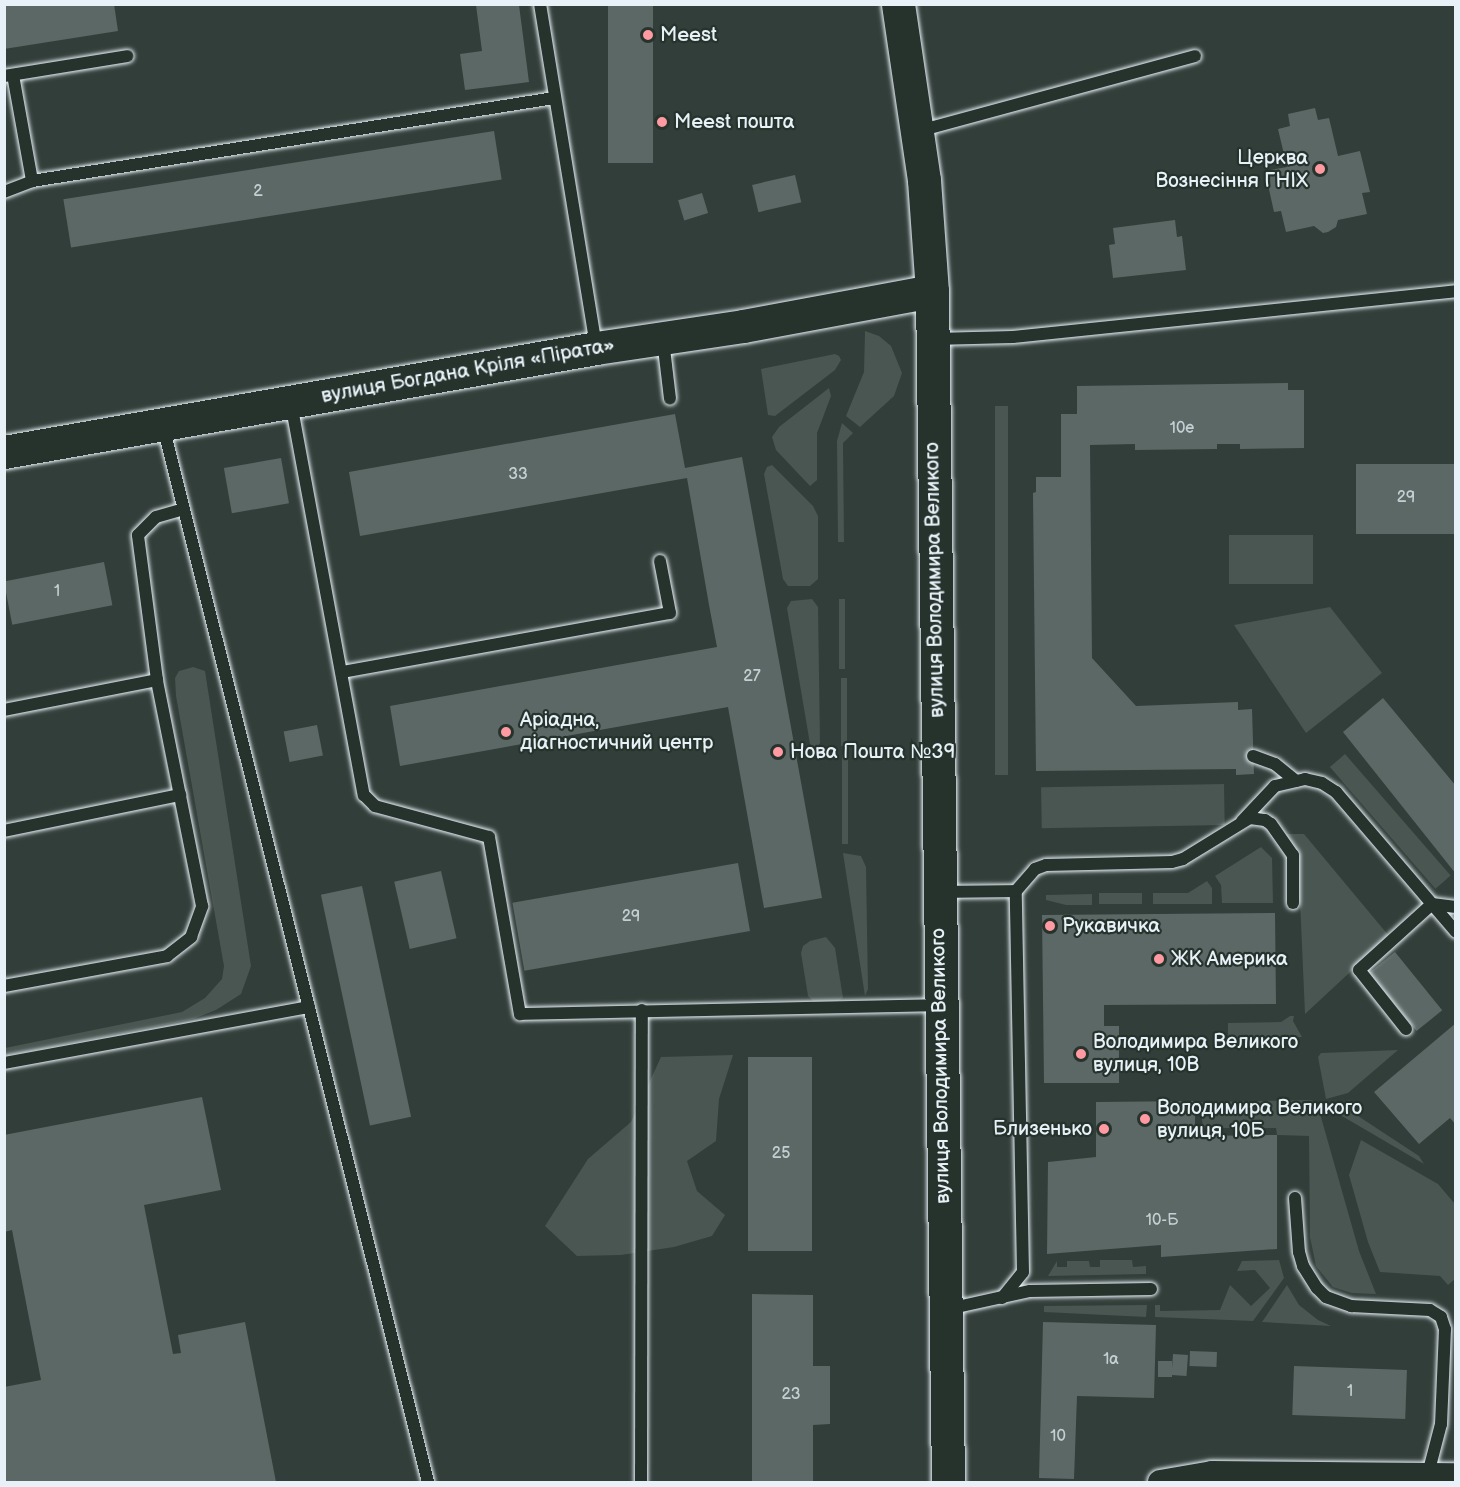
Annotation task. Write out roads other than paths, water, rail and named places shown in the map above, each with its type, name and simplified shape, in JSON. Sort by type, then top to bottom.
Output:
[{"type":"main road","name":"вулиця Володимира Великого","points":[[898,4],[918,132],[932,291],[948,1482]]},
{"type":"main road","name":"вулиця Богдана Кріля «Пірата»","points":[[4,452],[596,348],[743,326],[932,291]]},
{"type":"street","points":[[1160,1482],[1213,1478],[1455,1475]]},
{"type":"lane","points":[[540,4],[596,348]]},
{"type":"lane","points":[[32,181],[9,76],[127,56]]},
{"type":"lane","points":[[918,132],[1195,57]]},
{"type":"lane","points":[[4,192],[32,181],[554,98]]},
{"type":"lane","points":[[932,339],[1013,337],[1455,291]]},
{"type":"lane","points":[[663,338],[670,399]]},
{"type":"lane","points":[[291,402],[364,795],[375,806],[489,837],[519,1014],[940,1005]]},
{"type":"lane","points":[[163,425],[428,1482]]},
{"type":"lane","points":[[4,986],[167,956],[191,937],[202,906],[157,680],[138,535],[156,517],[184,509]]},
{"type":"lane","points":[[342,672],[669,613],[660,561]]},
{"type":"lane","points":[[4,710],[157,680]]},
{"type":"lane","points":[[1253,756],[1275,764],[1296,781]]},
{"type":"lane","points":[[1242,821],[1275,786],[1296,781],[1322,783],[1336,792],[1455,932]]},
{"type":"lane","points":[[4,831],[180,795]]},
{"type":"lane","points":[[1002,1298],[1023,1272],[1016,891],[1035,869],[1046,865],[1172,862],[1183,859],[1250,818],[1265,820],[1271,824],[1293,855],[1293,903]]},
{"type":"lane","points":[[939,892],[1016,891]]},
{"type":"lane","points":[[1406,1029],[1359,970],[1432,904],[1455,907]]},
{"type":"lane","points":[[4,1063],[309,1006]]},
{"type":"lane","points":[[641,1482],[642,1010]]},
{"type":"lane","points":[[1295,1198],[1303,1266],[1317,1288],[1326,1297],[1351,1306],[1430,1310],[1441,1317],[1445,1329],[1441,1424],[1428,1474]]},
{"type":"lane","points":[[944,1309],[1030,1291],[1151,1289]]},
{"type":"place","name":"Meest","points":[[648,35]]},
{"type":"place","name":"Meest пошта","points":[[662,122]]},
{"type":"place","name":"Церква Вознесіння ГНІХ","points":[[1320,169]]},
{"type":"place","name":"Аріадна, діагностичний центр","points":[[506,732]]},
{"type":"place","name":"Нова Пошта №39","points":[[778,752]]},
{"type":"place","name":"Рукавичка","points":[[1050,926]]},
{"type":"place","name":"ЖК Америка","points":[[1159,959]]},
{"type":"place","name":"Володимира Великого вулиця, 10В","points":[[1081,1054]]},
{"type":"place","name":"Володимира Великого вулиця, 10Б","points":[[1145,1119]]},
{"type":"place","name":"Близенько","points":[[1104,1129]]}]
